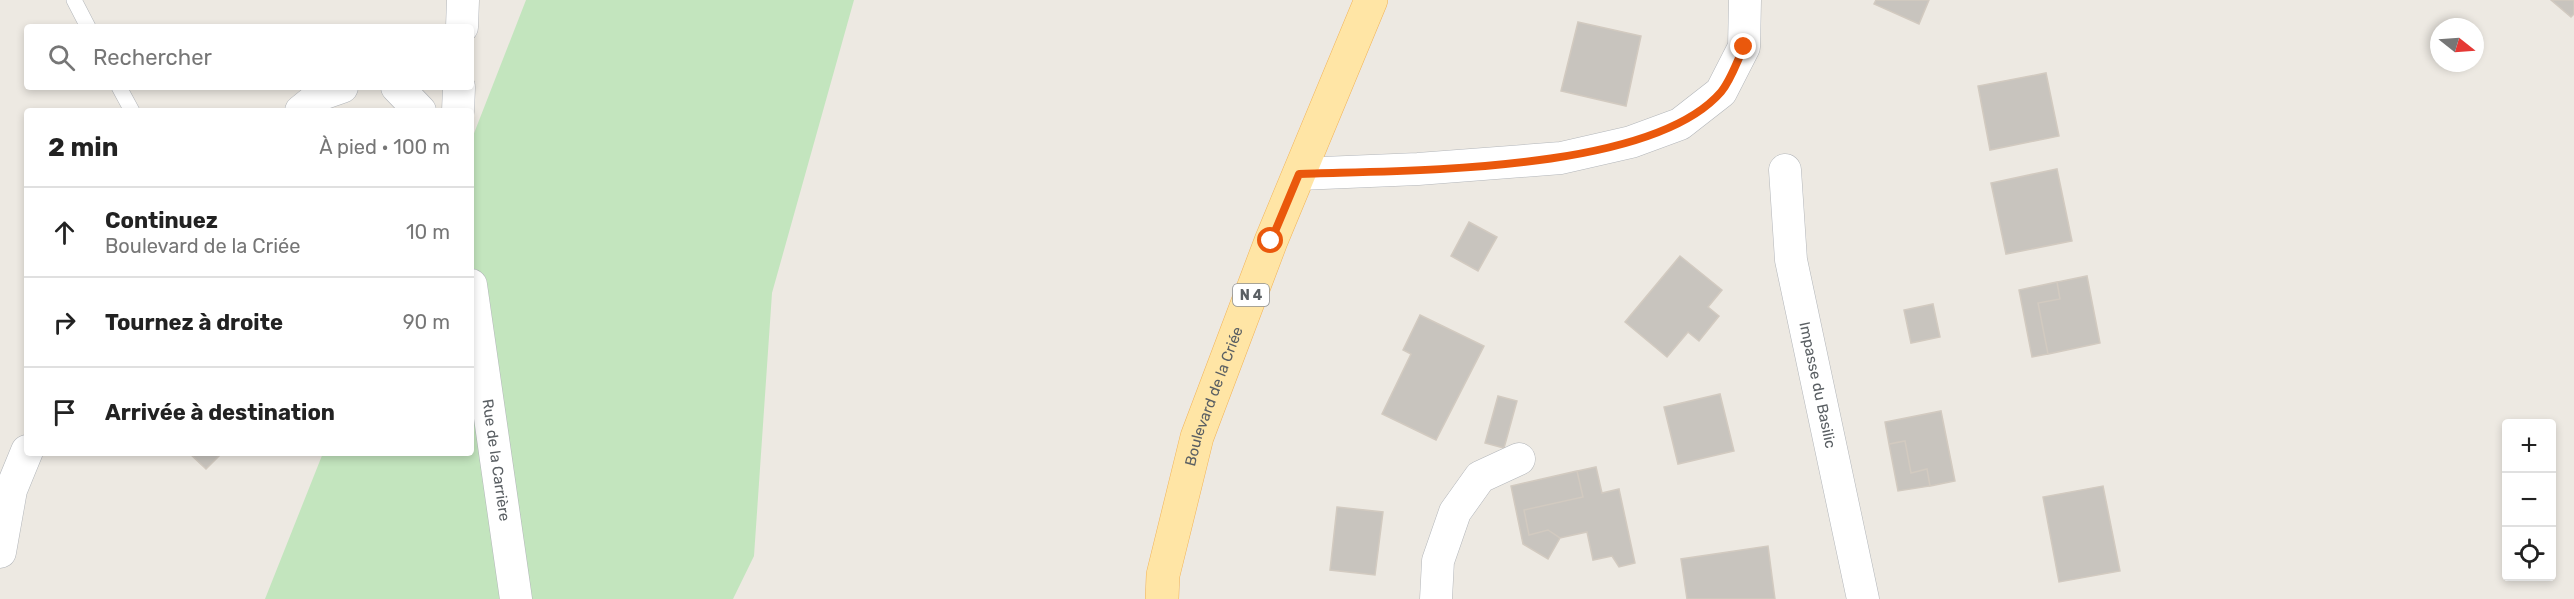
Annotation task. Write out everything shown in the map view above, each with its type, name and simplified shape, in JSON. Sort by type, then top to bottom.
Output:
[{"type":"main road","name":"Boulevard de la Criée","points":[[1162,599],[1163,575],[1197,437],[1299,174],[1371,0]]},
{"type":"street","points":[[462,24],[463,0]]},
{"type":"street","points":[[1299,174],[1418,169],[1561,158],[1631,142],[1680,124],[1721,92],[1726,83],[1744,47],[1745,0]]},
{"type":"street","points":[[305,108],[322,94],[333,90]]},
{"type":"street","points":[[401,90],[417,108]]},
{"type":"street","points":[[458,108],[459,90]]},
{"type":"street","name":"Impasse du Basilic","points":[[1785,170],[1791,260],[1863,599]]},
{"type":"street","name":"Rue de la Carrière","points":[[474,306],[516,599]]},
{"type":"street","points":[[0,552],[11,490],[25,456]]},
{"type":"street","points":[[1436,599],[1438,561],[1455,512],[1480,477],[1519,459]]},
{"type":"lane","points":[[74,0],[86,24]]},
{"type":"lane","points":[[121,90],[130,108]]},
{"type":"green space","points":[[526,0],[854,0],[772,293],[754,556],[733,599],[265,599],[322,456],[474,456],[474,133]]},
{"type":"building","points":[[1876,0],[1929,0],[1919,24],[1874,4]]},
{"type":"building","points":[[2551,0],[2574,0],[2574,14],[2571,17]]},
{"type":"building","points":[[1578,22],[1641,36],[1626,106],[1561,91]]},
{"type":"building","points":[[2046,73],[2059,136],[1990,150],[1978,86]]},
{"type":"building","points":[[2057,169],[2072,241],[2006,254],[1991,183]]},
{"type":"building","points":[[1469,222],[1497,237],[1478,271],[1451,256]]},
{"type":"building","points":[[1680,256],[1722,290],[1708,307],[1719,316],[1699,341],[1688,332],[1667,357],[1625,322]]},
{"type":"building","points":[[2087,276],[2100,343],[2048,354],[2038,303],[2060,299],[2057,282]]},
{"type":"building","points":[[2057,282],[2060,299],[2038,303],[2048,354],[2032,357],[2019,290]]},
{"type":"building","points":[[1933,304],[1940,337],[1911,343],[1904,310]]},
{"type":"building","points":[[1420,315],[1484,346],[1436,440],[1382,414],[1411,354],[1403,350]]},
{"type":"building","points":[[1720,394],[1734,451],[1678,464],[1664,407]]},
{"type":"building","points":[[1498,396],[1517,401],[1504,448],[1485,443]]},
{"type":"building","points":[[1941,411],[1955,481],[1930,486],[1927,469],[1911,473],[1905,441],[1889,444],[1885,422]]},
{"type":"building","points":[[1905,441],[1911,473],[1927,469],[1930,486],[1898,491],[1889,444]]},
{"type":"building","points":[[192,456],[219,456],[206,469]]},
{"type":"building","points":[[1596,467],[1602,493],[1619,489],[1635,563],[1619,567],[1612,556],[1593,560],[1587,532],[1560,538],[1548,530],[1529,535],[1524,510],[1583,497],[1577,471]]},
{"type":"building","points":[[1577,471],[1583,497],[1524,510],[1529,535],[1548,530],[1560,538],[1548,559],[1523,544],[1511,486]]},
{"type":"building","points":[[2103,486],[2120,571],[2059,582],[2043,497]]},
{"type":"building","points":[[1337,507],[1383,512],[1375,575],[1330,570]]},
{"type":"building","points":[[1768,546],[1775,599],[1687,599],[1681,559]]},
{"type":"route","points":[[1271,241],[1299,174],[1418,169],[1561,158],[1631,142],[1680,124],[1721,92],[1744,47]]}]
